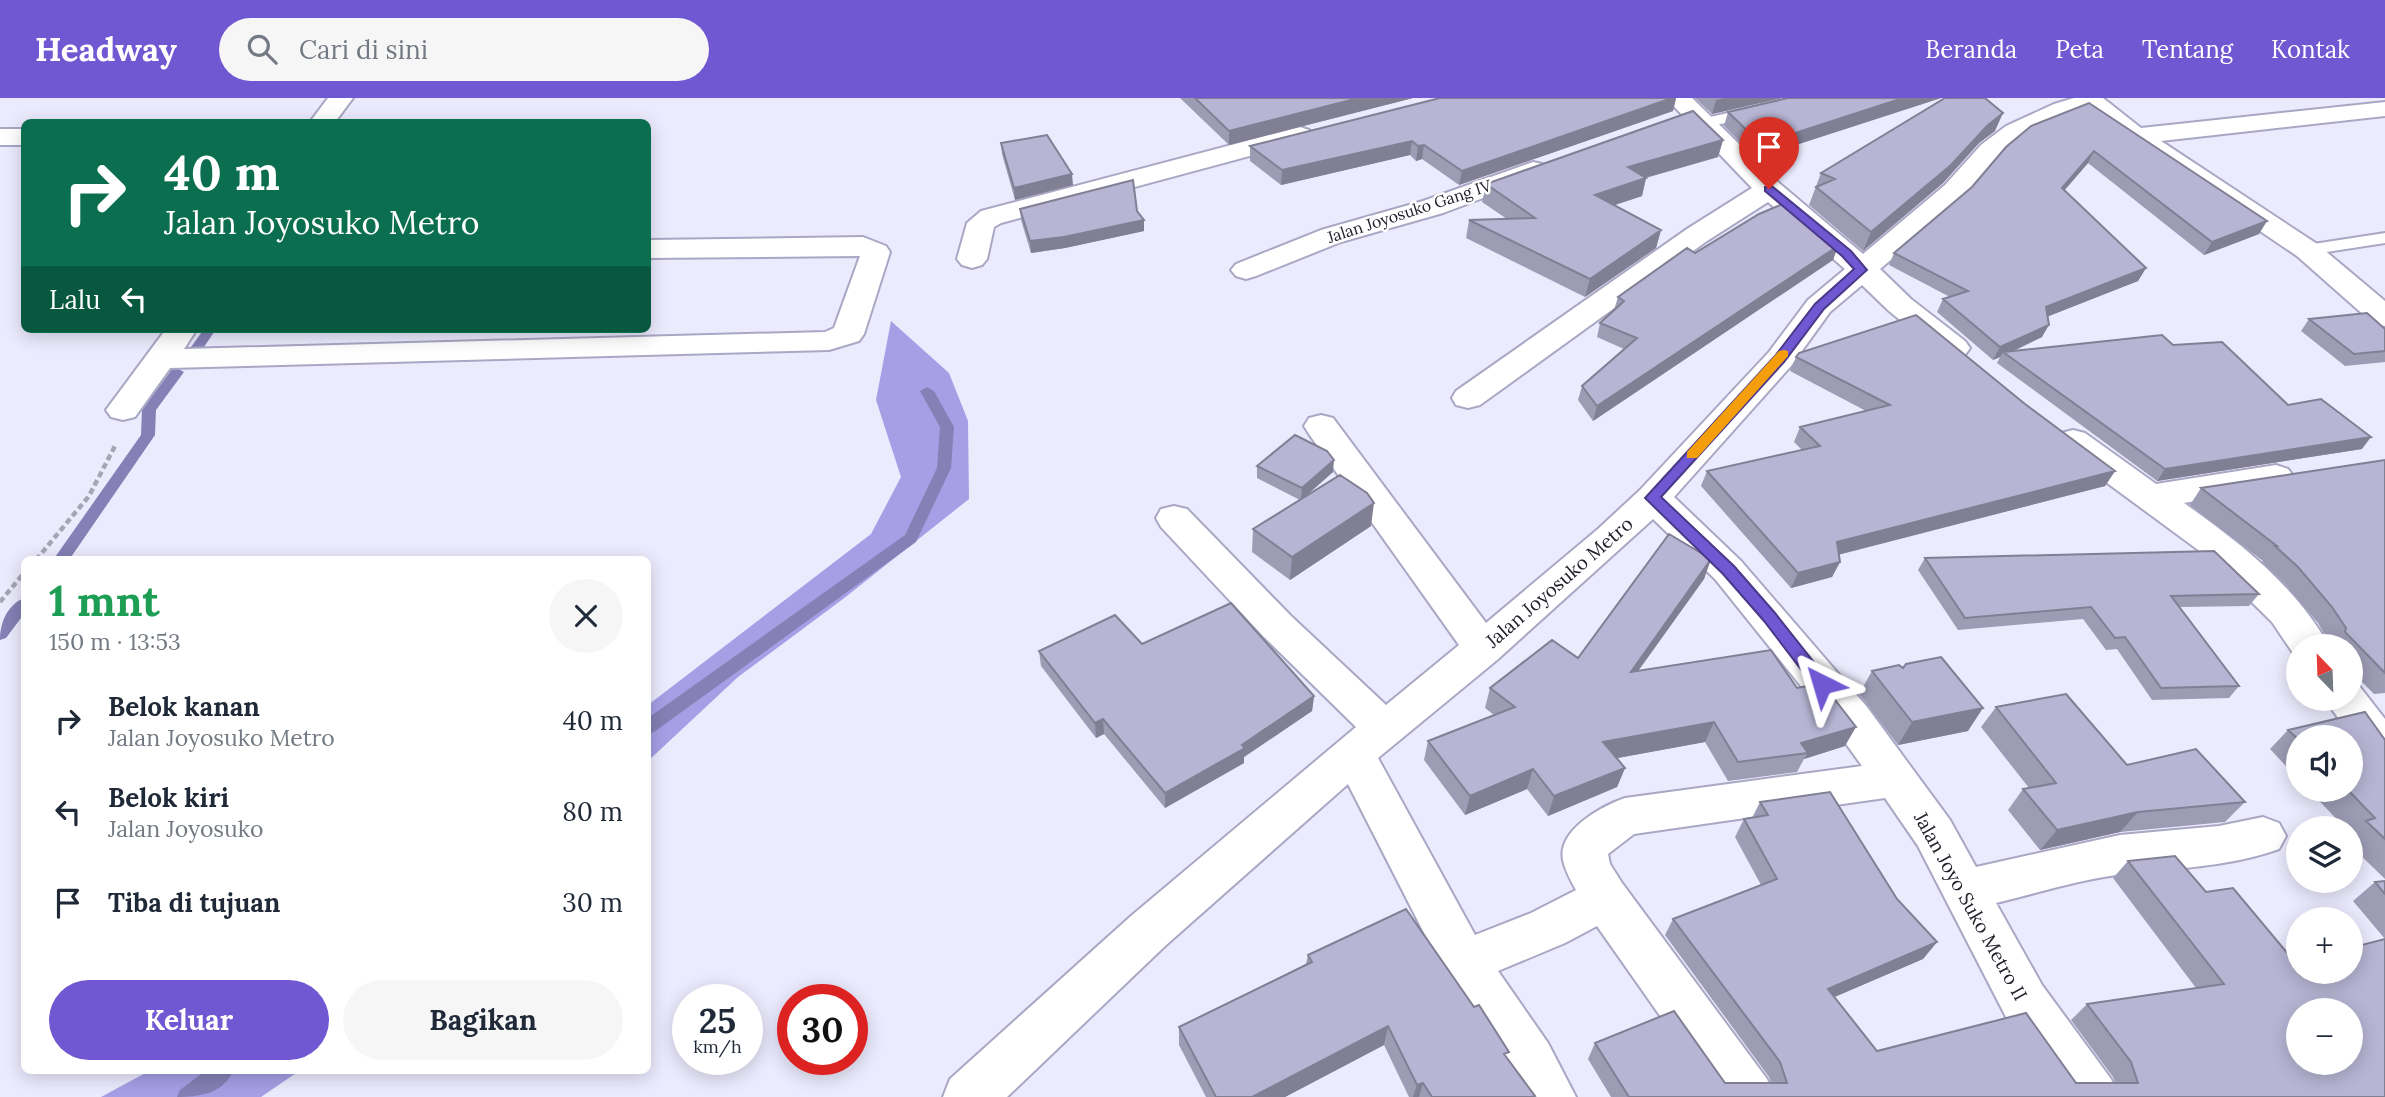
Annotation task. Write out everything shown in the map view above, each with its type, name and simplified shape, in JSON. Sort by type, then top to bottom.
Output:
[{"type":"street","points":[[324,119],[341,98]]},
{"type":"street","points":[[2089,100],[2136,136],[2307,250],[2385,317]]},
{"type":"street","name":"Jalan Joyosuko Metro","points":[[969,1097],[1148,931],[1611,538],[1653,498],[1780,359],[1819,306],[1955,191],[1990,151],[2007,125],[2089,100]]},
{"type":"street","points":[[2136,136],[2385,109]]},
{"type":"street","points":[[1686,115],[1846,254],[1900,305],[1980,370]]},
{"type":"street","points":[[972,259],[981,223],[991,217],[1330,128]]},
{"type":"street","points":[[0,137],[21,137]]},
{"type":"street","name":"Jalan Joyosuko Gang IV","points":[[1246,270],[1331,236],[1433,207],[1551,164]]},
{"type":"street","points":[[1468,398],[1697,235],[1769,189]]},
{"type":"street","points":[[160,359],[829,341],[848,334],[876,252],[863,246],[651,249]]},
{"type":"street","points":[[123,410],[180,333]]},
{"type":"street","points":[[2044,420],[2214,543],[2286,612],[2301,634]]},
{"type":"street","points":[[1321,426],[1483,649]]},
{"type":"street","points":[[2147,497],[2305,472]]},
{"type":"street","name":"Jalan Joyo Suko Metro II","points":[[1653,498],[1728,570],[1770,617],[1807,667],[1852,719],[1896,779],[1934,833],[2024,1001],[2092,1097]]},
{"type":"street","points":[[1174,518],[1278,626],[1369,741],[1464,961],[1530,1060],[1550,1097]]},
{"type":"street","points":[[2355,711],[2385,751]]},
{"type":"street","points":[[1748,1097],[1605,898],[1584,861],[1583,851],[1592,839],[1625,817],[1896,779]]},
{"type":"street","points":[[1966,890],[2120,855],[2219,845],[2263,836]]},
{"type":"street","points":[[1464,961],[1548,928],[1605,898]]},
{"type":"lane","points":[[1686,115],[1815,98]]},
{"type":"lane","points":[[2307,250],[2385,238]]},
{"type":"path","points":[[39,556],[89,496],[122,432],[123,410]]},
{"type":"path","points":[[0,602],[21,577]]},
{"type":"shaded area","points":[[891,321],[949,373],[968,421],[969,499],[843,599],[738,677],[651,758],[651,703],[871,534],[901,477],[876,400]]},
{"type":"shaded area","points":[[143,1074],[295,1074],[261,1097],[101,1097]]},
{"type":"building","points":[[1195,98],[1359,98],[1229,131]]},
{"type":"building","points":[[1440,98],[1672,98],[1462,171],[1424,145],[1418,146],[1412,141],[1282,170],[1250,146]]},
{"type":"building","points":[[1788,98],[1903,98],[1761,144],[1728,112]]},
{"type":"building","points":[[1945,98],[1985,98],[2003,113],[1987,126],[1951,165],[1871,232],[1816,187],[1835,179],[1821,173]]},
{"type":"building","points":[[2089,103],[2267,221],[2212,242],[2094,151],[2062,188],[2146,268],[2046,307],[2049,325],[2000,347],[1943,299],[1968,291],[1894,253],[1972,187],[2006,147],[2031,126]]},
{"type":"building","points":[[1693,111],[1723,140],[1628,167],[1646,178],[1595,195],[1661,230],[1590,279],[1469,220],[1535,218],[1486,184]]},
{"type":"building","points":[[1047,135],[1072,174],[1014,188],[1001,143]]},
{"type":"building","points":[[1133,180],[1137,211],[1144,220],[1064,237],[1030,241],[1020,209]]},
{"type":"building","points":[[1785,203],[1838,246],[1597,406],[1582,386],[1637,338],[1600,323],[1624,301],[1618,297],[1687,248],[1695,253],[1759,214]]},
{"type":"building","points":[[2367,313],[2385,329],[2385,351],[2354,354],[2309,319]]},
{"type":"building","points":[[1916,315],[2025,404],[2115,471],[1837,542],[1840,562],[1798,573],[1707,471],[1820,446],[1800,427],[1890,405],[1796,357],[1799,353]]},
{"type":"building","points":[[2162,335],[2173,345],[2222,342],[2288,405],[2321,399],[2371,437],[2165,469],[2003,352]]},
{"type":"building","points":[[1295,435],[1327,451],[1334,460],[1302,488],[1257,466]]},
{"type":"building","points":[[2385,460],[2385,673],[2363,650],[2363,634],[2345,632],[2346,628],[2332,607],[2298,567],[2277,546],[2201,488]]},
{"type":"building","points":[[1340,475],[1367,493],[1374,503],[1292,557],[1253,529]]},
{"type":"building","points":[[1669,534],[1711,559],[1631,672],[1771,650],[1797,688],[1822,683],[1856,727],[1801,743],[1808,753],[1738,762],[1714,722],[1603,742],[1625,768],[1554,796],[1533,769],[1470,796],[1428,741],[1515,707],[1490,688],[1552,640],[1578,658]]},
{"type":"building","points":[[2214,551],[2259,594],[2171,596],[2239,686],[2161,688],[2125,637],[2115,638],[2091,607],[1965,618],[1925,558]]},
{"type":"building","points":[[1231,603],[1314,696],[1242,745],[1245,748],[1165,793],[1103,719],[1095,723],[1039,651],[1115,615],[1142,644]]},
{"type":"building","points":[[1941,657],[1983,708],[1912,722],[1872,671],[1899,665],[1903,668],[1906,664]]},
{"type":"building","points":[[2066,694],[2127,765],[2196,749],[2245,802],[2138,812],[2057,830],[2023,789],[2056,783],[1996,707]]},
{"type":"building","points":[[2365,712],[2385,740],[2385,839],[2366,821],[2375,818],[2360,802],[2363,802],[2363,725],[2309,725]]},
{"type":"building","points":[[1830,792],[1897,899],[1937,942],[1828,989],[1877,1051],[2026,1013],[2076,1083],[2138,1083],[2131,1062],[2087,1004],[2224,984],[2128,861],[2175,856],[2206,892],[2233,888],[2286,951],[2286,984],[2363,984],[2363,945],[2385,939],[2385,1097],[1629,1097],[1595,1043],[1674,1011],[1725,1083],[1787,1083],[1780,1062],[1673,919],[1777,879],[1744,819],[1768,815],[1760,802]]},
{"type":"building","points":[[2385,881],[2385,894],[2375,882]]},
{"type":"building","points":[[1406,909],[1474,1007],[1479,1005],[1509,1052],[1504,1054],[1535,1096],[1432,1097],[1423,1083],[1417,1085],[1388,1026],[1252,1097],[1216,1097],[1179,1027],[1312,962],[1308,955]]},
{"type":"waterway","points":[[197,347],[207,333]]},
{"type":"waterway","points":[[64,556],[148,435],[149,410],[177,372]]},
{"type":"waterway","points":[[651,725],[911,538],[944,468],[947,427],[927,391]]},
{"type":"waterway","points":[[0,634],[21,608]]},
{"type":"waterway","points":[[188,1097],[218,1074]]},
{"type":"slow traffic","points":[[1692,455],[1784,354]]},
{"type":"route","points":[[1769,189],[1810,222],[1861,270],[1819,306],[1780,359],[1653,498],[1728,570],[1770,617],[1822,684]]}]
